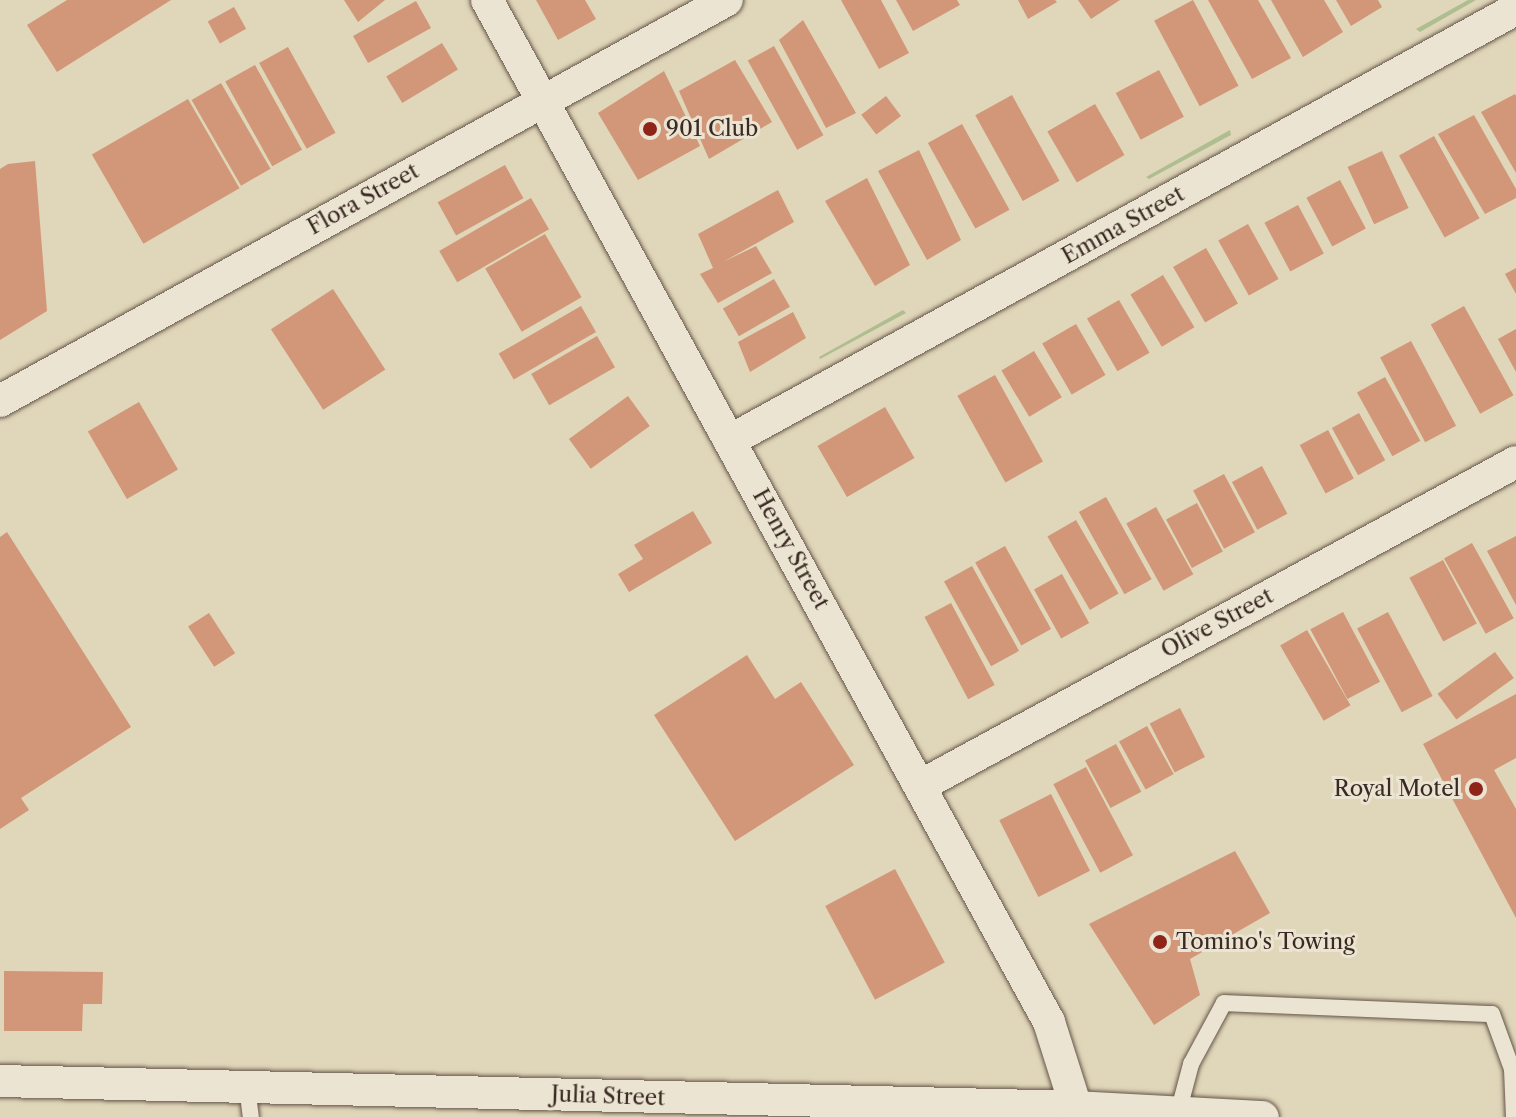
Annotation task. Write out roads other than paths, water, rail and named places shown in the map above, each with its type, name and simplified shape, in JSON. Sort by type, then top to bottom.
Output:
[{"type":"street","name":"Henry Street","points":[[487,0],[1049,1022],[1076,1107]]},
{"type":"street","name":"Flora Street","points":[[0,401],[727,0]]},
{"type":"street","name":"Emma Street","points":[[731,440],[1516,9]]},
{"type":"street","name":"Olive Street","points":[[920,786],[1516,462]]},
{"type":"street","name":"Julia Street","points":[[0,1081],[249,1101],[730,1108],[1076,1107],[1263,1117]]},
{"type":"lane","points":[[1178,1113],[1191,1064],[1224,1003],[1492,1014],[1512,1069],[1514,1117]]},
{"type":"place","name":"901 Club","points":[[650,129]]},
{"type":"place","name":"Royal Motel","points":[[1476,789]]},
{"type":"place","name":"Tomino's Towing","points":[[1160,942]]}]
